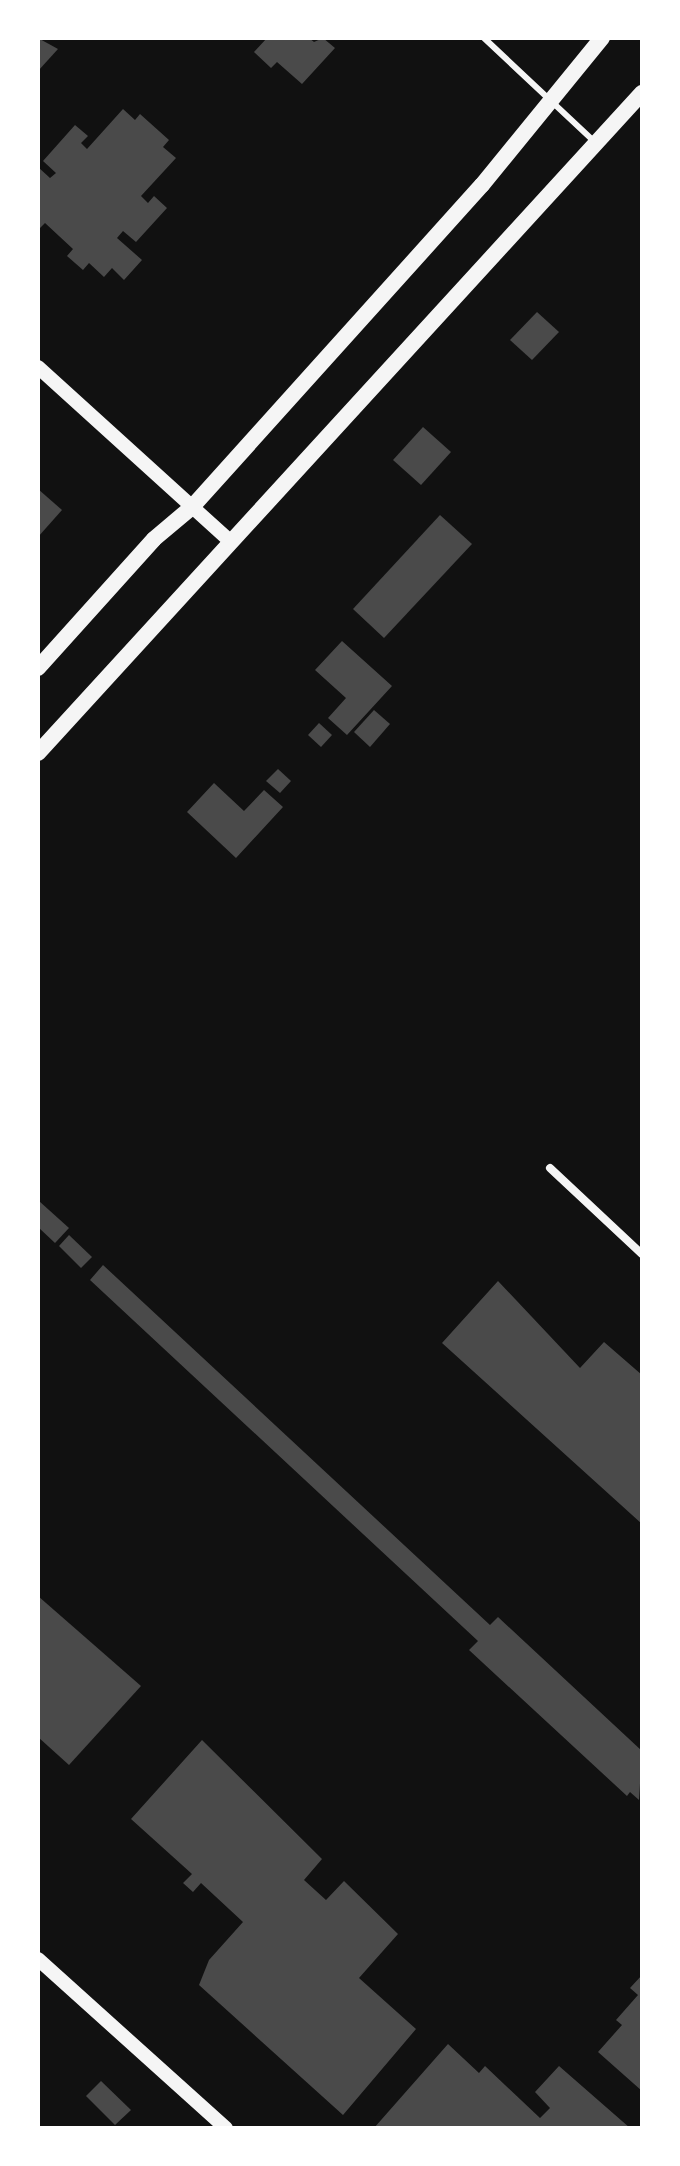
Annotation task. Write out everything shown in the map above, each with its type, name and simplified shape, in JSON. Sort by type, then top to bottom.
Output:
[{"type":"main road","points":[[38,668],[154,539],[192,507],[482,185],[549,99],[602,38]]},
{"type":"main road","points":[[38,753],[229,540],[642,93]]},
{"type":"street","points":[[38,367],[229,540]]},
{"type":"street","points":[[550,1168],[642,1254]]},
{"type":"street","points":[[38,1959],[226,2128]]},
{"type":"lane","points":[[484,38],[596,143]]},
{"type":"building","points":[[38,38],[58,49],[38,71]]},
{"type":"building","points":[[267,38],[309,38],[314,42],[323,38],[335,48],[302,84],[277,62],[271,68],[254,52]]},
{"type":"building","points":[[123,109],[135,120],[140,114],[169,140],[163,147],[176,158],[141,196],[148,203],[154,196],[167,208],[136,242],[123,231],[117,238],[142,260],[124,280],[112,268],[104,277],[89,263],[83,270],[67,256],[73,249],[45,223],[38,230],[38,167],[50,178],[56,173],[43,161],[75,125],[88,136],[81,143],[87,149]]},
{"type":"building","points":[[537,312],[559,332],[532,360],[510,340]]},
{"type":"building","points":[[423,427],[451,452],[421,485],[393,460]]},
{"type":"building","points":[[38,489],[62,510],[38,537]]},
{"type":"building","points":[[440,515],[472,544],[384,638],[353,609]]},
{"type":"building","points":[[342,641],[392,686],[347,735],[328,718],[346,698],[315,670]]},
{"type":"building","points":[[374,710],[390,724],[370,747],[354,732]]},
{"type":"building","points":[[319,723],[332,735],[321,747],[308,735]]},
{"type":"building","points":[[278,769],[291,781],[280,793],[266,781]]},
{"type":"building","points":[[214,783],[244,811],[264,790],[283,807],[236,858],[187,812]]},
{"type":"building","points":[[39,1201],[69,1228],[55,1243],[38,1227]]},
{"type":"building","points":[[69,1235],[92,1257],[81,1268],[59,1246]]},
{"type":"building","points":[[103,1265],[490,1625],[498,1617],[642,1751],[639,1800],[630,1792],[627,1796],[469,1650],[478,1641],[90,1280]]},
{"type":"building","points":[[498,1281],[580,1368],[604,1342],[642,1375],[642,1524],[442,1343]]},
{"type":"building","points":[[38,1596],[141,1686],[69,1765],[38,1737]]},
{"type":"building","points":[[202,1740],[322,1859],[304,1880],[326,1900],[344,1881],[398,1934],[359,1978],[416,2029],[343,2115],[199,1985],[209,1960],[243,1922],[201,1883],[193,1892],[183,1883],[192,1874],[131,1819]]},
{"type":"building","points":[[642,1975],[642,2091],[598,2052],[622,2025],[616,2020],[638,1995],[630,1988]]},
{"type":"building","points":[[448,2044],[479,2073],[485,2066],[540,2118],[550,2108],[535,2092],[559,2066],[630,2128],[374,2128]]},
{"type":"building","points":[[101,2081],[131,2110],[115,2125],[86,2096]]}]
